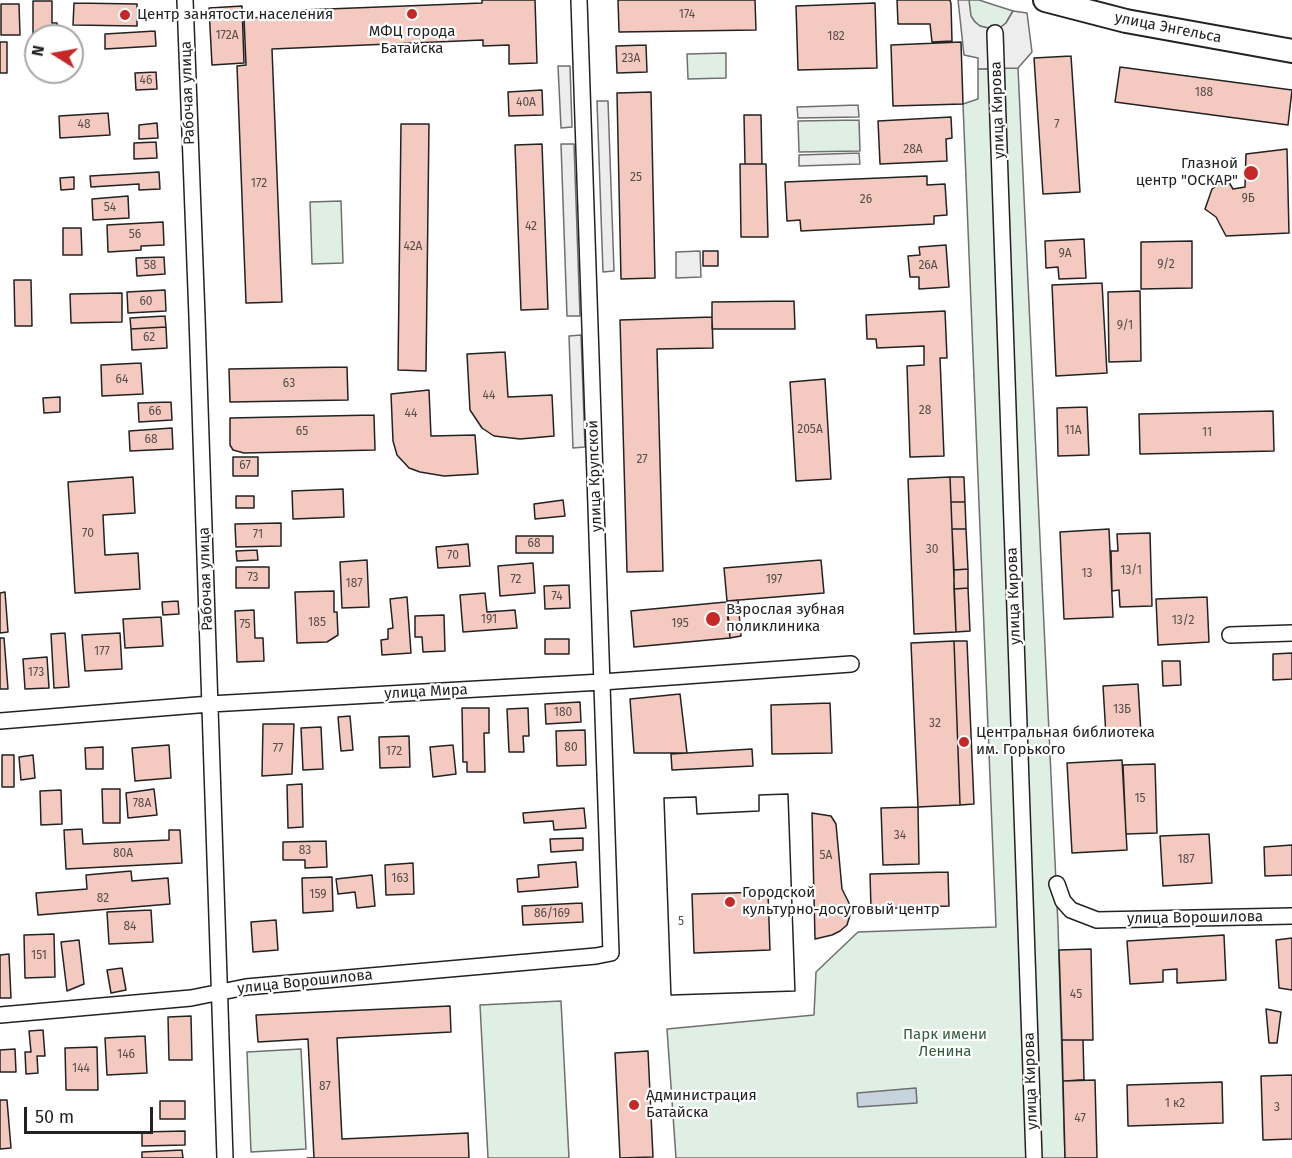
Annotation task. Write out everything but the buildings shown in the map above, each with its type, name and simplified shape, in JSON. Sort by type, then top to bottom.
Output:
[{"type":"main road","name":"улица Энгельса","points":[[1045,0],[1126,21],[1292,51]]},
{"type":"street","name":"Рабочая улица","points":[[184,0],[225,1158]]},
{"type":"street","name":"улица Крупской","points":[[579,0],[611,953]]},
{"type":"street","name":"улица Кирова","points":[[995,33],[1034,1158]]},
{"type":"street","points":[[1230,636],[1292,633]]},
{"type":"street","name":"улица Мира","points":[[0,721],[210,704],[602,682],[851,663]]},
{"type":"street","name":"улица Ворошилова","points":[[1057,884],[1063,901],[1071,910],[1097,920],[1292,916]]},
{"type":"street","name":"улица Ворошилова","points":[[0,1015],[191,998],[246,987],[611,953]]},
{"type":"green space","points":[[969,0],[979,0],[1013,11],[1001,27],[980,26],[970,16]]},
{"type":"green space","points":[[726,53],[726,78],[688,79],[687,54]]},
{"type":"green space","name":"Парк имени Ленина","points":[[1018,68],[1058,925],[1065,1158],[676,1158],[667,1029],[814,1015],[816,972],[858,932],[996,927],[963,104],[978,99],[978,69]]},
{"type":"green space","points":[[859,120],[860,151],[799,152],[798,121]]},
{"type":"green space","points":[[341,201],[343,263],[312,264],[310,202]]},
{"type":"green space","points":[[561,1001],[569,1158],[488,1158],[480,1005]]},
{"type":"green space","points":[[301,1049],[306,1149],[251,1152],[247,1052]]},
{"type":"shaded area","points":[[958,0],[969,0],[971,16],[975,22],[988,28],[1001,27],[1013,11],[1027,13],[1032,52],[1018,68],[978,69],[978,58],[964,55]]},
{"type":"shaded area","points":[[558,66],[570,66],[572,127],[561,128]]},
{"type":"shaded area","points":[[597,101],[608,101],[614,271],[603,272]]},
{"type":"shaded area","points":[[858,105],[859,117],[798,118],[797,107]]},
{"type":"shaded area","points":[[561,144],[574,144],[580,316],[567,316]]},
{"type":"shaded area","points":[[859,153],[860,164],[799,166],[799,155]]},
{"type":"shaded area","points":[[700,251],[701,277],[676,278],[676,252]]},
{"type":"shaded area","points":[[581,335],[585,447],[573,448],[569,336]]},
{"type":"shaded area","points":[[916,1088],[917,1103],[858,1107],[857,1093]]},
{"type":"place","name":"МФЦ города Батайска","points":[[412,14]]},
{"type":"place","name":"Центр занятости населения","points":[[125,15]]},
{"type":"place","name":"Глазной центр \"ОСКАР\"","points":[[1251,173]]},
{"type":"place","name":"Взрослая зубная поликлиника","points":[[713,619]]},
{"type":"place","name":"Центральная библиотека им. Горького","points":[[964,742]]},
{"type":"place","name":"Городской культурно-досуговый центр","points":[[730,902]]},
{"type":"place","name":"Администрация Батайска","points":[[634,1105]]}]
